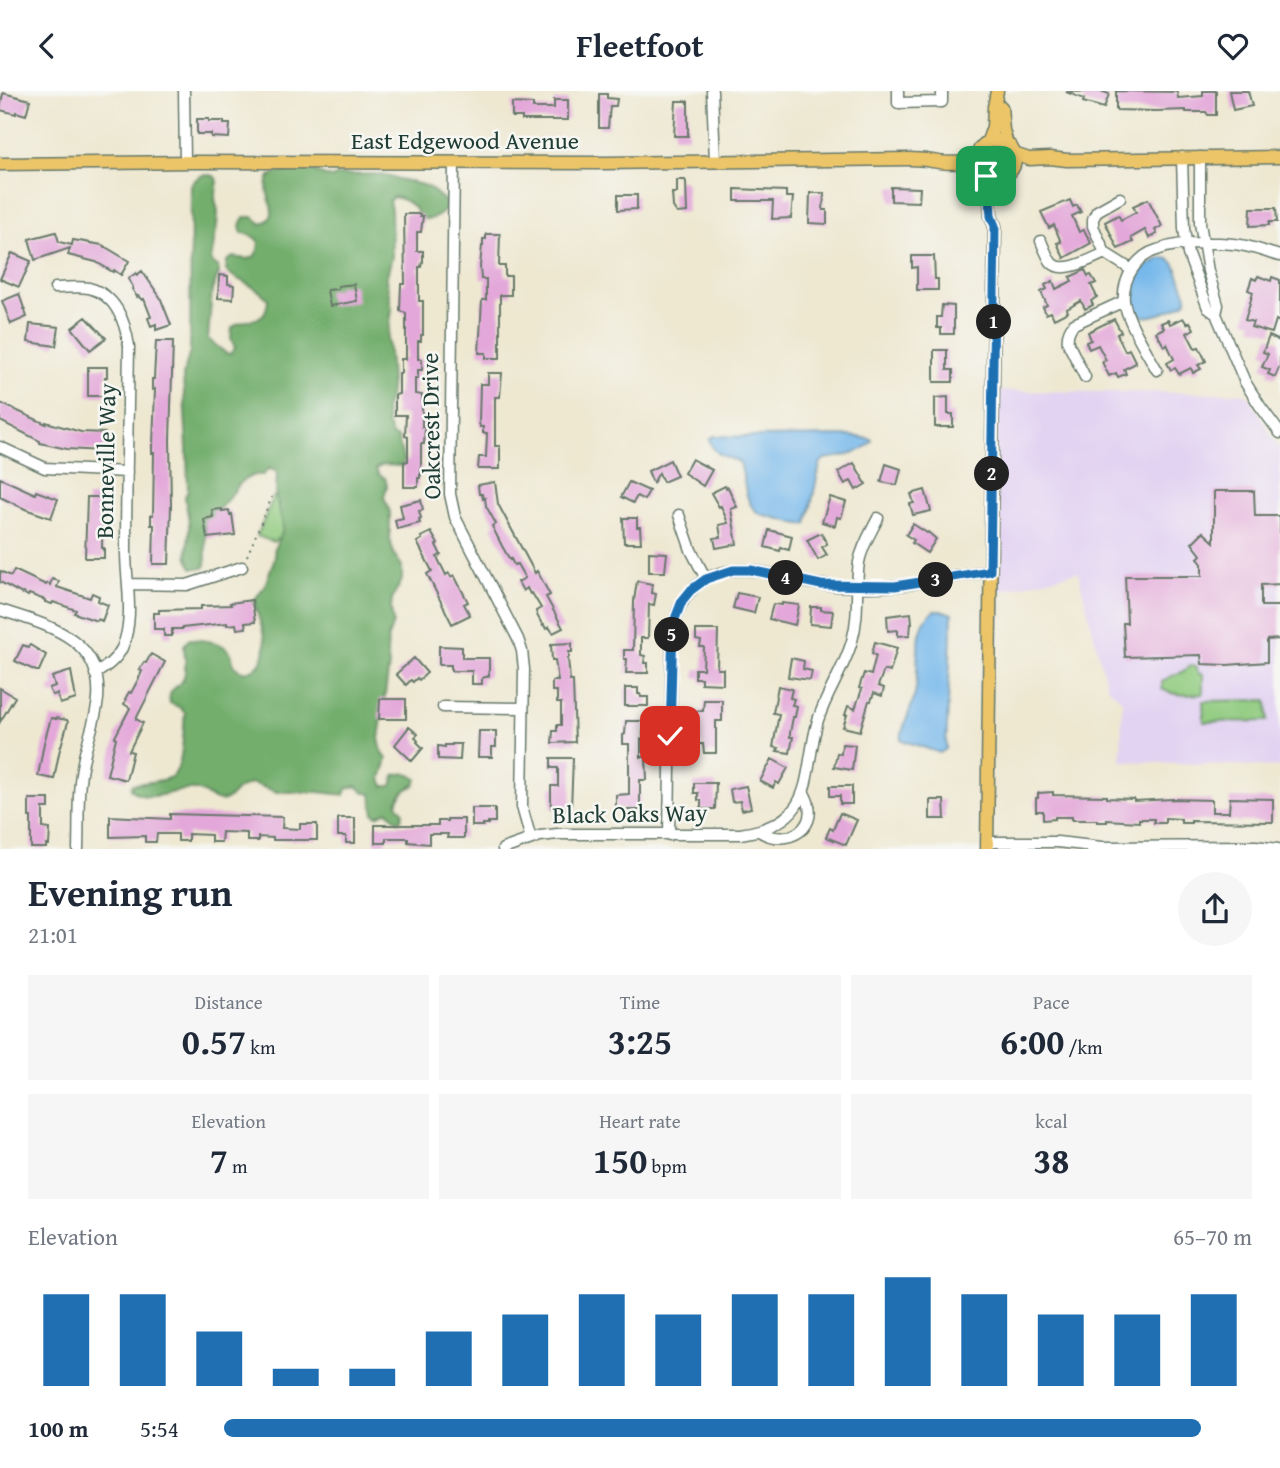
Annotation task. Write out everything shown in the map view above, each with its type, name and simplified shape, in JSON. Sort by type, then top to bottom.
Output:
[{"type":"main road","points":[[995,226],[991,216],[990,198],[976,157],[993,127],[997,94]]},
{"type":"main road","points":[[987,845],[995,226],[999,216],[998,190],[1014,164],[1003,129],[997,94]]},
{"type":"main road","points":[[930,159],[967,152],[998,140],[1029,159],[1280,157]]},
{"type":"main road","name":"East Edgewood Avenue","points":[[0,164],[604,163],[930,159]]},
{"type":"main road","points":[[930,159],[940,163],[961,161],[993,179],[1028,167],[1067,160]]},
{"type":"street","points":[[184,91],[185,162]]},
{"type":"street","points":[[712,91],[715,160]]},
{"type":"street","points":[[898,91],[898,103],[942,102],[942,91]]},
{"type":"street","points":[[1182,157],[1184,229],[1194,244],[1218,305],[1216,314]]},
{"type":"street","points":[[1200,157],[1200,223],[1192,266],[1208,308],[1216,314],[1245,382],[1280,433]]},
{"type":"street","name":"Oakcrest Drive","points":[[454,162],[450,498],[455,517],[520,645],[524,665],[522,807],[531,839]]},
{"type":"street","points":[[1120,198],[1099,209],[1093,219],[1094,230],[1105,253],[1132,270]]},
{"type":"street","points":[[1041,241],[1053,264],[1062,268],[1105,253]]},
{"type":"street","points":[[1157,370],[1128,315],[1124,301],[1126,282],[1138,262],[1151,252],[1194,244],[1233,244],[1280,256]]},
{"type":"street","name":"Bonneville Way","points":[[55,288],[80,287],[99,292],[111,300],[127,330],[129,346],[126,555],[130,610],[121,649],[112,662],[95,674]]},
{"type":"street","points":[[1085,377],[1068,343],[1070,329],[1074,324],[1124,301]]},
{"type":"street","points":[[0,447],[45,468],[127,472]]},
{"type":"street","points":[[679,515],[691,550],[706,579]]},
{"type":"street","points":[[759,831],[781,821],[804,793],[818,721],[853,638],[862,551],[878,518]]},
{"type":"street","points":[[128,584],[187,585],[242,567]]},
{"type":"street","points":[[669,835],[672,628],[682,601],[691,590],[706,579],[733,570],[751,570],[815,584],[858,586],[895,586],[990,571]]},
{"type":"street","points":[[0,624],[3,611],[54,629],[80,646],[92,663],[98,696],[82,764],[78,849]]},
{"type":"street","points":[[443,707],[523,708]]},
{"type":"street","points":[[759,831],[778,841],[791,840],[800,835],[808,824],[810,813],[809,802],[804,793]]},
{"type":"street","name":"Black Oaks Way","points":[[503,849],[531,839],[558,834],[740,834],[759,831]]},
{"type":"street","points":[[987,845],[1056,842],[1097,848],[1256,846],[1278,849]]},
{"type":"path","points":[[242,567],[272,497]]},
{"type":"shaded area","points":[[993,391],[1242,393],[1249,396],[1280,450],[1280,767],[1121,761],[1122,700],[1107,687],[1078,572],[990,593]]},
{"type":"green space","points":[[305,169],[332,178],[337,175],[378,174],[427,186],[446,202],[442,213],[427,219],[420,218],[413,206],[402,199],[393,197],[389,201],[392,257],[386,279],[392,309],[388,339],[391,380],[385,410],[392,436],[398,438],[404,463],[402,466],[383,465],[376,469],[379,475],[385,478],[387,486],[384,497],[390,512],[390,539],[394,554],[402,566],[402,580],[392,599],[393,623],[388,637],[389,665],[379,739],[387,759],[381,779],[384,786],[392,786],[395,775],[398,774],[411,775],[417,779],[415,785],[399,797],[397,804],[403,812],[401,820],[397,821],[388,811],[377,816],[374,814],[371,794],[363,792],[357,786],[346,789],[344,795],[277,792],[252,783],[220,801],[195,790],[146,796],[131,789],[133,784],[171,777],[178,766],[185,713],[170,703],[169,698],[171,691],[184,675],[184,645],[189,639],[211,642],[227,648],[235,666],[242,671],[253,669],[261,661],[264,654],[264,636],[254,601],[265,585],[283,525],[276,498],[277,472],[269,468],[263,475],[243,480],[205,526],[204,568],[192,568],[189,563],[183,376],[190,351],[191,185],[204,175],[214,176],[218,181],[215,199],[217,225],[211,260],[218,266],[219,273],[212,290],[208,339],[227,354],[235,348],[231,338],[232,328],[264,314],[268,299],[226,271],[227,261],[233,257],[247,259],[254,257],[258,250],[259,242],[251,235],[242,233],[241,222],[245,217],[253,217],[261,224],[271,216],[267,191],[270,176]]},
{"type":"green space","points":[[274,496],[292,508],[282,536],[273,542],[257,536]]},
{"type":"green space","points":[[1190,666],[1195,666],[1199,674],[1203,674],[1203,694],[1177,694],[1162,689],[1162,682]]},
{"type":"green space","points":[[1267,700],[1268,721],[1204,722],[1203,701]]},
{"type":"water","points":[[1162,258],[1175,264],[1187,296],[1186,301],[1157,315],[1140,315],[1133,299],[1137,279],[1145,267]]},
{"type":"water","points":[[714,436],[850,436],[872,441],[856,452],[824,459],[820,464],[807,524],[797,524],[764,515],[754,509],[748,498],[740,463],[714,449],[710,439]]},
{"type":"water","points":[[934,611],[952,614],[946,749],[940,753],[901,740],[915,695],[920,635],[927,617]]},
{"type":"building","points":[[1101,91],[1109,94],[1104,108],[1083,102],[1084,99],[1066,92]]},
{"type":"building","points":[[1116,91],[1177,92],[1178,98],[1203,96],[1203,91],[1216,91],[1216,115],[1186,110],[1116,110]]},
{"type":"building","points":[[1229,91],[1248,91],[1252,106],[1233,110]]},
{"type":"building","points":[[3,93],[30,100],[26,115],[0,110]]},
{"type":"building","points":[[599,94],[607,94],[607,98],[617,99],[616,106],[610,106],[608,128],[599,128]]},
{"type":"building","points":[[554,100],[568,100],[568,120],[522,120],[522,117],[512,117],[512,103],[533,104],[533,108],[554,108]]},
{"type":"building","points":[[676,101],[688,101],[688,136],[674,136]]},
{"type":"building","points":[[197,119],[230,124],[229,138],[197,134]]},
{"type":"building","points":[[677,180],[686,182],[687,212],[677,213],[673,207],[672,193],[677,193]]},
{"type":"building","points":[[891,187],[920,188],[919,202],[891,201]]},
{"type":"building","points":[[735,189],[786,191],[786,197],[793,197],[791,218],[772,219],[773,201],[735,201]]},
{"type":"building","points":[[810,193],[824,193],[823,210],[827,210],[827,224],[809,223]]},
{"type":"building","points":[[618,195],[637,195],[637,209],[618,210]]},
{"type":"building","points":[[1148,199],[1162,226],[1155,230],[1157,234],[1149,238],[1145,230],[1131,238],[1133,242],[1118,249],[1105,222],[1118,215],[1121,220],[1136,212],[1133,206]]},
{"type":"building","points":[[1070,200],[1073,207],[1077,205],[1081,212],[1072,216],[1079,232],[1084,230],[1091,243],[1064,258],[1057,243],[1061,242],[1054,225],[1049,228],[1041,212]]},
{"type":"building","points":[[1251,208],[1276,208],[1277,222],[1250,226]]},
{"type":"building","points":[[404,214],[423,216],[421,232],[417,232],[417,251],[423,251],[423,262],[419,267],[419,301],[423,301],[423,335],[421,341],[418,341],[418,359],[422,359],[422,370],[418,370],[418,378],[415,378],[415,394],[422,395],[422,427],[425,428],[418,487],[404,487],[404,462],[408,461],[406,415],[395,415],[395,395],[399,394],[401,359],[406,359],[406,313],[400,311],[401,284],[405,284]]},
{"type":"building","points":[[56,232],[59,242],[72,245],[73,240],[102,245],[129,261],[121,275],[96,262],[68,255],[70,248],[35,260],[29,239]]},
{"type":"building","points":[[486,234],[500,234],[499,266],[505,266],[505,276],[511,276],[511,295],[500,295],[500,358],[486,358],[486,353],[479,353],[482,300],[486,300],[486,279],[481,279],[480,266]]},
{"type":"building","points":[[12,253],[31,261],[19,287],[0,279]]},
{"type":"building","points":[[912,256],[934,256],[938,290],[917,290],[917,267],[912,268]]},
{"type":"building","points":[[1085,270],[1096,283],[1091,285],[1097,297],[1091,301],[1093,305],[1085,309],[1081,301],[1054,319],[1051,312],[1046,314],[1043,307],[1047,305],[1041,292],[1047,289],[1045,285],[1053,281],[1056,289],[1072,281],[1070,277]]},
{"type":"building","points":[[142,271],[160,297],[171,325],[156,330],[156,324],[151,326],[148,318],[151,317],[144,299],[137,297],[128,279]]},
{"type":"building","points":[[219,275],[228,276],[228,284],[234,285],[233,299],[218,298]]},
{"type":"building","points":[[1258,276],[1271,281],[1272,277],[1280,280],[1280,322],[1276,320],[1272,333],[1251,327],[1253,322],[1245,320],[1253,292],[1248,290],[1252,278],[1256,280]]},
{"type":"building","points":[[354,284],[357,301],[330,306],[327,290]]},
{"type":"building","points":[[19,294],[27,317],[11,324],[2,301]]},
{"type":"building","points":[[942,305],[954,306],[954,334],[941,334],[941,328],[937,328],[937,317],[941,317]]},
{"type":"building","points":[[86,317],[106,338],[90,350],[72,328]]},
{"type":"building","points":[[1183,318],[1187,324],[1190,322],[1194,329],[1187,333],[1206,361],[1198,365],[1201,369],[1193,373],[1191,368],[1179,374],[1175,368],[1171,370],[1167,363],[1174,359],[1167,344],[1164,346],[1156,332],[1164,328],[1161,323],[1168,320],[1170,324]]},
{"type":"building","points":[[1114,319],[1121,332],[1117,334],[1125,351],[1129,349],[1136,363],[1124,369],[1126,374],[1118,377],[1116,373],[1109,376],[1102,362],[1106,360],[1098,345],[1089,349],[1086,342],[1091,340],[1088,332]]},
{"type":"building","points":[[30,324],[59,327],[56,346],[28,342]]},
{"type":"building","points":[[1269,336],[1280,341],[1280,366],[1275,377],[1268,374],[1270,370],[1262,367],[1268,354],[1263,352]]},
{"type":"building","points":[[156,341],[173,341],[169,564],[153,564],[154,525],[151,525],[151,515],[155,389],[152,390],[152,379]]},
{"type":"building","points":[[934,350],[947,350],[947,370],[953,370],[953,382],[934,382]]},
{"type":"building","points":[[88,367],[107,367],[105,396],[88,396]]},
{"type":"building","points":[[488,373],[502,373],[500,397],[495,397],[495,446],[500,446],[500,469],[478,469],[479,457],[486,457],[487,433],[483,433],[479,422],[480,384],[488,384]]},
{"type":"building","points":[[948,397],[948,414],[953,414],[953,427],[935,427],[935,398]]},
{"type":"building","points":[[0,403],[46,424],[81,432],[105,433],[105,450],[67,449],[40,443],[0,421]]},
{"type":"building","points":[[692,459],[712,470],[703,486],[684,473]]},
{"type":"building","points":[[670,460],[677,476],[663,482],[659,473],[653,483],[648,471]]},
{"type":"building","points":[[854,463],[866,484],[856,490],[851,481],[845,484],[838,472]]},
{"type":"building","points":[[886,464],[901,469],[897,485],[881,482]]},
{"type":"building","points":[[0,478],[35,494],[36,491],[58,499],[51,518],[0,497]]},
{"type":"building","points":[[495,482],[498,504],[535,573],[537,571],[550,595],[546,597],[563,628],[553,633],[549,627],[546,629],[543,626],[537,615],[536,611],[541,608],[532,593],[530,594],[527,588],[523,591],[518,582],[525,578],[502,546],[492,526],[496,524],[486,506],[485,498],[479,494],[478,485]]},
{"type":"building","points":[[629,482],[649,491],[644,500],[637,496],[633,503],[621,497]]},
{"type":"building","points":[[728,487],[737,507],[731,509],[737,544],[716,548],[714,538],[721,537],[719,525],[728,523],[721,506],[719,507],[711,493]]},
{"type":"building","points":[[925,490],[931,511],[913,515],[910,504],[914,503],[911,494]]},
{"type":"building","points":[[1214,491],[1254,491],[1255,516],[1280,516],[1280,584],[1261,585],[1261,606],[1280,606],[1280,639],[1267,640],[1267,662],[1202,664],[1201,655],[1125,657],[1125,576],[1202,576],[1202,564],[1198,558],[1201,555],[1192,543],[1203,532],[1214,542]]},
{"type":"building","points":[[87,497],[103,497],[104,558],[85,558]]},
{"type":"building","points":[[830,497],[846,502],[841,518],[837,517],[835,526],[822,522]]},
{"type":"building","points":[[421,500],[423,510],[419,511],[420,523],[397,529],[395,520],[403,518],[400,505]]},
{"type":"building","points":[[212,510],[229,510],[230,515],[232,514],[235,535],[207,538],[204,519],[213,517]]},
{"type":"building","points":[[623,518],[637,518],[641,543],[624,543]]},
{"type":"building","points":[[913,524],[936,539],[927,553],[912,543],[914,540],[906,535]]},
{"type":"building","points":[[769,530],[792,536],[789,550],[781,548],[780,551],[765,547]]},
{"type":"building","points":[[431,532],[438,544],[436,545],[441,555],[437,557],[446,575],[454,575],[468,602],[464,604],[470,615],[452,624],[427,574],[432,571],[417,542]]},
{"type":"building","points":[[821,533],[827,544],[822,547],[827,555],[818,560],[807,540]]},
{"type":"building","points":[[649,552],[667,553],[665,572],[649,572]]},
{"type":"building","points":[[14,570],[46,585],[50,585],[52,579],[59,581],[57,587],[90,598],[92,593],[99,596],[98,601],[108,605],[102,621],[74,613],[76,610],[53,602],[52,604],[29,594],[22,594],[0,582],[0,571],[11,576]]},
{"type":"building","points":[[637,581],[652,584],[651,593],[656,594],[654,605],[649,604],[648,638],[641,638],[641,655],[645,656],[644,663],[648,663],[648,673],[626,673],[627,659],[624,659],[624,650],[633,650]]},
{"type":"building","points":[[737,593],[758,597],[754,613],[733,608]]},
{"type":"building","points":[[252,600],[255,622],[245,623],[246,628],[237,629],[236,624],[227,623],[172,629],[172,636],[164,636],[164,629],[154,629],[154,613],[159,613],[159,610],[201,609],[201,606],[231,605],[230,603]]},
{"type":"building","points":[[773,604],[799,605],[795,625],[769,619]]},
{"type":"building","points":[[811,607],[833,611],[831,626],[810,624]]},
{"type":"building","points":[[911,613],[910,635],[898,636],[898,630],[888,631],[887,616]]},
{"type":"building","points":[[696,630],[718,630],[717,669],[723,669],[723,684],[701,683],[701,678],[695,678],[695,669],[703,669],[704,647],[700,647],[701,641],[696,640]]},
{"type":"building","points":[[875,642],[897,648],[890,672],[884,670],[878,686],[884,688],[882,696],[874,693],[860,731],[843,727],[848,706],[855,709],[864,673],[871,675],[876,655],[872,653]]},
{"type":"building","points":[[572,643],[572,652],[569,652],[568,658],[570,681],[573,681],[575,742],[552,743],[553,731],[557,731],[557,725],[561,725],[561,703],[557,703],[557,691],[552,691],[552,681],[558,681],[551,644]]},
{"type":"building","points":[[23,645],[30,645],[46,655],[39,671],[15,661]]},
{"type":"building","points":[[439,646],[462,647],[462,658],[489,658],[489,676],[482,678],[482,684],[472,684],[472,671],[451,671],[451,665],[439,665]]},
{"type":"building","points":[[151,654],[165,662],[136,719],[143,723],[129,751],[133,752],[126,780],[107,775],[115,737],[130,708],[124,704],[125,699],[140,676],[142,671],[139,670]]},
{"type":"building","points":[[414,658],[427,673],[419,680],[411,680],[406,685],[396,674]]},
{"type":"building","points":[[791,658],[804,661],[803,669],[812,671],[810,680],[788,677]]},
{"type":"building","points":[[71,671],[76,699],[60,704],[57,694],[52,695],[49,688],[55,686],[52,677]]},
{"type":"building","points":[[778,686],[792,689],[792,705],[797,706],[790,733],[790,737],[793,737],[790,753],[777,751],[779,748],[773,747],[779,714],[773,713]]},
{"type":"building","points":[[0,688],[15,697],[0,722]]},
{"type":"building","points":[[625,688],[638,688],[641,697],[648,697],[648,706],[625,706]]},
{"type":"building","points":[[380,699],[406,699],[406,719],[379,719]]},
{"type":"building","points":[[704,700],[722,700],[722,721],[716,721],[716,753],[704,753],[703,744],[694,744],[694,711],[703,711]]},
{"type":"building","points":[[51,718],[68,722],[54,779],[38,776]]},
{"type":"building","points":[[626,721],[647,721],[646,731],[643,731],[641,739],[641,757],[646,757],[647,780],[640,780],[640,810],[616,807],[616,795],[629,794],[629,744],[623,744]]},
{"type":"building","points":[[409,727],[418,734],[415,737],[423,748],[412,761],[395,745]]},
{"type":"building","points":[[479,731],[496,731],[496,747],[492,747],[492,757],[478,757]]},
{"type":"building","points":[[461,744],[460,760],[438,759],[438,746]]},
{"type":"building","points":[[842,744],[855,745],[852,770],[834,767],[837,753],[841,754]]},
{"type":"building","points":[[551,758],[573,758],[571,809],[551,808],[551,786],[558,786],[558,768],[551,768]]},
{"type":"building","points":[[772,759],[788,768],[779,784],[776,782],[773,788],[760,781]]},
{"type":"building","points":[[694,783],[716,783],[715,809],[701,809],[698,793],[694,793]]},
{"type":"building","points":[[746,786],[751,808],[742,810],[740,801],[732,802],[730,789]]},
{"type":"building","points":[[830,786],[852,786],[852,804],[840,804],[840,796],[830,796]]},
{"type":"building","points":[[1053,792],[1053,795],[1107,796],[1134,801],[1212,800],[1212,812],[1229,812],[1230,798],[1273,799],[1273,822],[1181,823],[1181,819],[1165,818],[1165,823],[1154,823],[1154,819],[1139,819],[1139,822],[1097,822],[1072,820],[1072,817],[1043,820],[1043,811],[1036,811],[1036,798],[1038,793]]},
{"type":"building","points":[[29,799],[49,799],[49,808],[43,808],[43,828],[50,829],[49,845],[46,845],[46,848],[31,848]]},
{"type":"building","points":[[930,800],[944,800],[945,819],[930,819]]},
{"type":"building","points":[[472,808],[495,808],[495,822],[472,826]]},
{"type":"building","points":[[840,813],[857,820],[846,845],[826,837],[830,828],[833,830]]},
{"type":"building","points":[[170,814],[283,817],[282,828],[300,829],[300,824],[317,824],[317,840],[273,840],[258,837],[258,841],[247,841],[247,833],[222,832],[221,842],[211,842],[211,835],[188,834],[188,841],[178,841],[178,834],[157,834],[156,842],[145,842],[145,836],[110,837],[110,816],[170,819]]},
{"type":"building","points":[[338,818],[355,818],[355,843],[346,843],[346,836],[338,836]]},
{"type":"building","points":[[464,819],[464,838],[447,838],[448,834],[429,834],[429,844],[408,842],[408,838],[386,838],[386,843],[375,843],[375,825],[438,825],[438,821]]},
{"type":"route","points":[[670,736],[673,624],[682,601],[702,581],[723,572],[751,570],[821,585],[895,586],[990,571],[995,226],[984,175],[986,176]]}]
